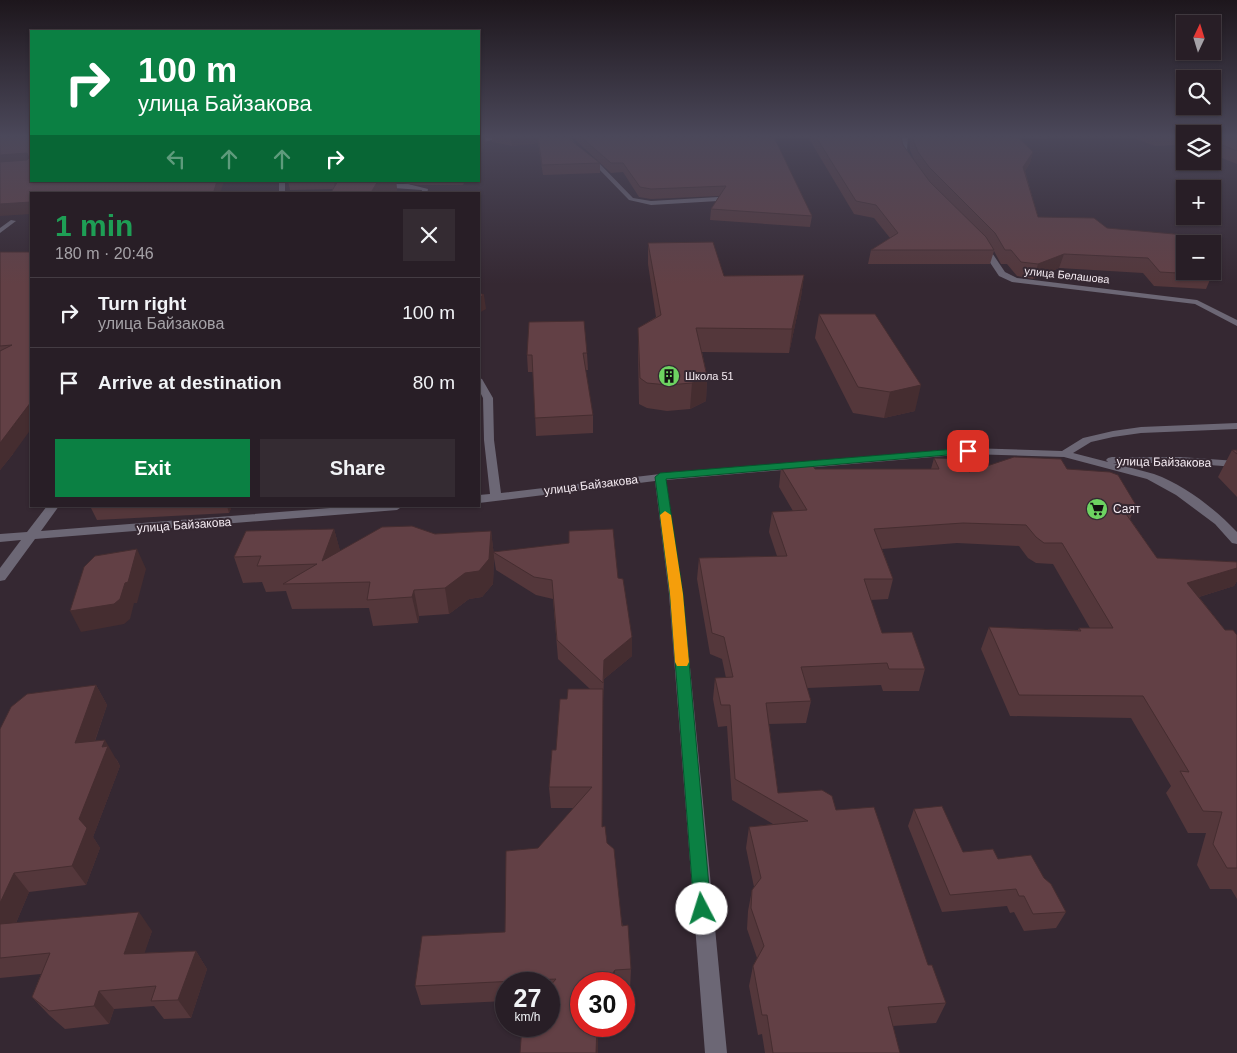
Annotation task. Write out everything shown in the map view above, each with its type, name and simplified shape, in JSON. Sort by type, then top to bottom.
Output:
[{"type":"street","points":[[618,186],[631,199],[651,203],[718,199]]},
{"type":"street","points":[[374,187],[416,187],[425,189],[424,192]]},
{"type":"street","points":[[334,192],[353,188]]},
{"type":"street","points":[[0,231],[13,221]]},
{"type":"street","name":"улица Белашова","points":[[975,236],[987,249],[1002,274],[1015,280],[1181,298],[1197,302],[1237,323]]},
{"type":"street","points":[[480,383],[488,398],[489,440],[496,497]]},
{"type":"street","points":[[1064,454],[1087,440],[1113,434],[1141,430],[1237,426]]},
{"type":"street","points":[[480,431],[489,440]]},
{"type":"street","name":"улица Байзакова","points":[[480,498],[660,477],[968,451],[1064,454],[1151,477],[1180,492],[1219,521],[1237,540]]},
{"type":"street","name":"улица Байзакова","points":[[1092,460],[1180,460],[1237,464]]},
{"type":"street","points":[[660,477],[676,594],[716,1053]]},
{"type":"street","points":[[0,578],[52,507]]},
{"type":"street","points":[[267,518],[273,507]]},
{"type":"street","name":"улица Байзакова","points":[[0,538],[386,507]]},
{"type":"building","points":[[0,186],[215,186],[214,192],[30,192],[30,202],[0,204]]},
{"type":"building","points":[[335,186],[375,186],[371,192],[331,192]]},
{"type":"building","points":[[639,186],[723,186],[651,189]]},
{"type":"building","points":[[726,186],[798,186],[812,216],[711,209]]},
{"type":"building","points":[[847,186],[934,186],[986,237],[994,250],[871,250],[898,233],[876,205],[856,201]]},
{"type":"building","points":[[948,186],[1029,186],[1038,217],[1094,218],[1107,228],[1185,235],[1176,235],[1176,273],[1160,272],[1148,258],[1064,254],[1038,264],[1021,262],[1011,250],[1005,250],[995,233]]},
{"type":"building","points":[[713,242],[724,276],[804,275],[792,329],[696,328],[707,376],[692,383],[668,385],[647,383],[640,378],[638,328],[661,315],[648,243]]},
{"type":"building","points":[[0,252],[30,252],[30,403],[0,443],[0,351],[12,345],[0,346]]},
{"type":"building","points":[[819,314],[875,314],[921,385],[890,392],[858,387]]},
{"type":"building","points":[[584,321],[587,353],[583,353],[593,415],[535,418],[532,355],[527,355],[529,322]]},
{"type":"building","points":[[1014,457],[1061,459],[1067,469],[1110,472],[1118,475],[1136,505],[1119,504],[1157,558],[1237,562],[1237,568],[1187,583],[1225,630],[1233,630],[1237,635],[1237,868],[1227,868],[1213,844],[1222,812],[1203,811],[1180,771],[1189,772],[1143,696],[1019,695],[989,627],[1081,631],[1079,628],[1113,628],[1062,543],[1044,543],[1026,525],[963,523],[874,529],[893,579],[864,579],[882,633],[912,632],[925,669],[889,669],[887,663],[801,667],[811,701],[766,703],[778,793],[822,790],[832,796],[836,810],[874,807],[928,965],[932,965],[946,1003],[888,1007],[900,1053],[773,1053],[767,1015],[762,1015],[753,966],[764,946],[751,908],[752,890],[761,878],[749,827],[808,821],[735,779],[730,705],[721,705],[715,678],[733,677],[724,637],[712,633],[699,558],[787,556],[772,512],[807,510],[781,467],[812,464],[815,469],[939,469],[934,458],[963,459],[969,472]]},
{"type":"building","points":[[412,526],[435,534],[491,531],[489,559],[479,571],[465,573],[445,588],[414,590],[412,597],[367,600],[370,582],[283,584],[317,564],[257,566],[261,556],[234,557],[246,531],[334,529],[322,561],[382,527]]},
{"type":"building","points":[[613,529],[618,578],[623,579],[632,637],[604,660],[603,683],[557,640],[552,580],[534,577],[493,552],[569,543],[569,531]]},
{"type":"building","points":[[137,549],[128,582],[125,583],[120,599],[114,604],[70,611],[84,567],[95,556]]},
{"type":"building","points":[[96,685],[75,743],[105,740],[102,747],[108,746],[79,819],[87,828],[72,866],[14,873],[0,903],[0,729],[11,707],[27,694]]},
{"type":"building","points":[[568,689],[603,689],[602,827],[605,826],[607,843],[614,849],[622,926],[628,925],[631,969],[615,970],[614,972],[570,972],[570,1037],[597,1037],[596,1053],[520,1053],[521,1037],[560,1037],[560,972],[495,972],[495,982],[415,986],[422,936],[505,932],[506,851],[538,848],[592,787],[549,787],[552,750],[556,750],[560,699],[567,699]]},
{"type":"building","points":[[942,806],[963,852],[993,849],[998,859],[1031,855],[1044,878],[1051,884],[1066,912],[1033,914],[1024,896],[1019,896],[1016,889],[950,895],[914,809]]},
{"type":"building","points":[[139,912],[124,954],[196,951],[178,1000],[151,1001],[156,986],[99,991],[94,1006],[49,1011],[32,997],[50,953],[0,958],[0,924]]},
{"type":"slow traffic","points":[[665,515],[676,594],[682,662]]},
{"type":"place","name":"Школа 51","points":[[669,376]]},
{"type":"place","name":"Саят","points":[[1097,509]]},
{"type":"route","points":[[702,909],[676,594],[660,477],[968,451]]}]
